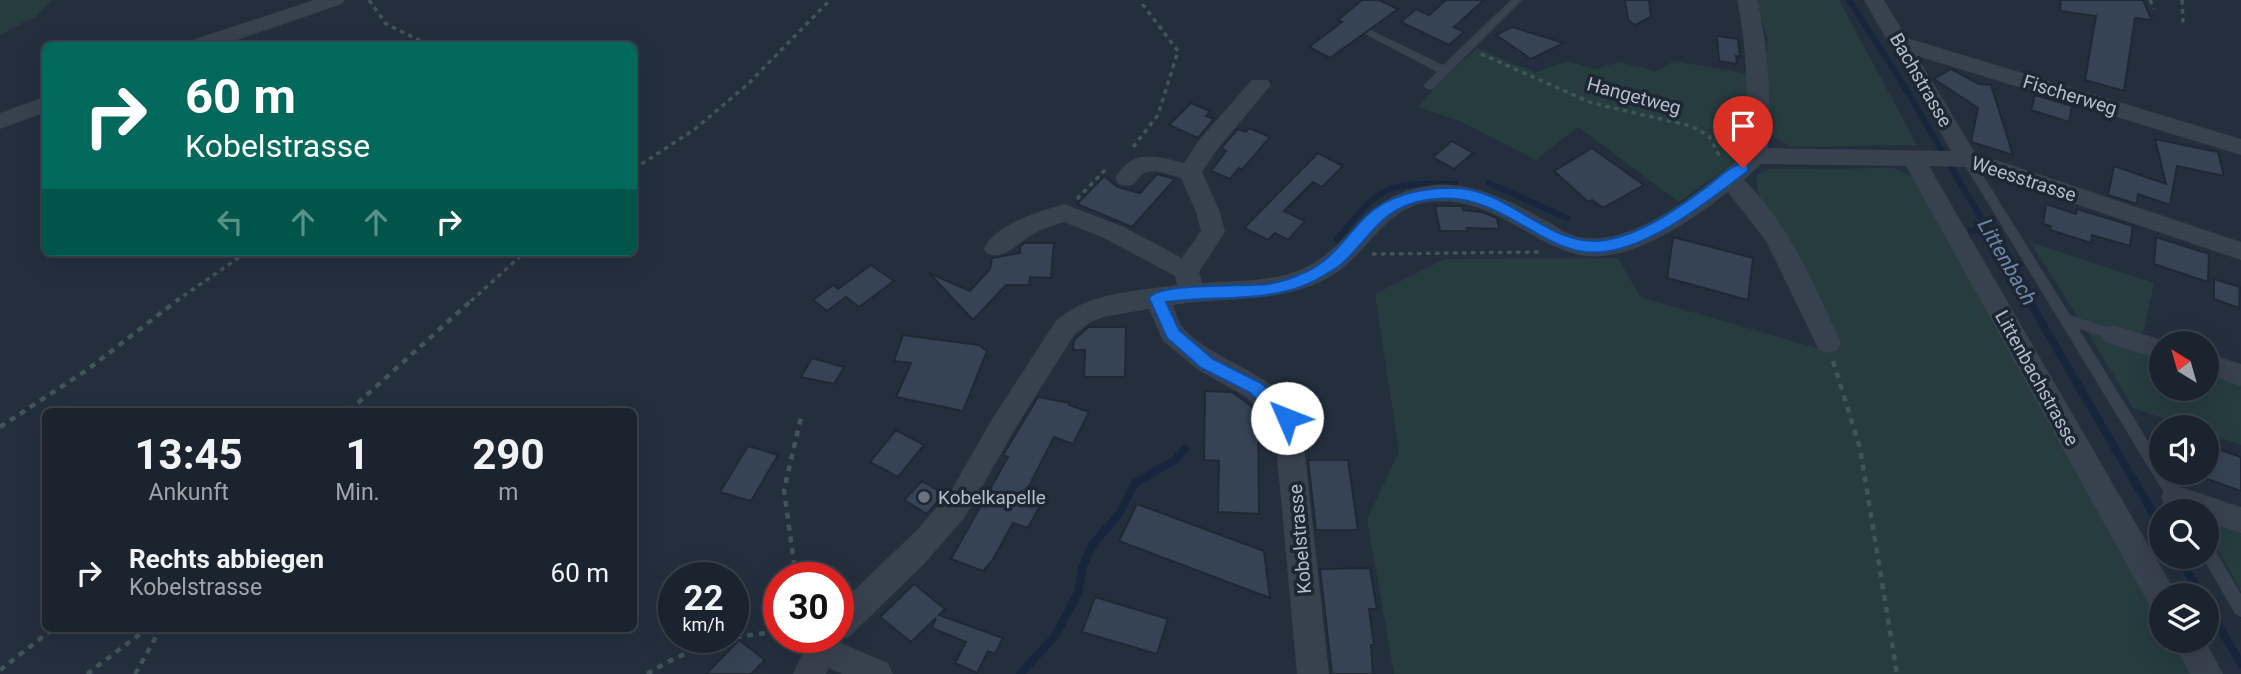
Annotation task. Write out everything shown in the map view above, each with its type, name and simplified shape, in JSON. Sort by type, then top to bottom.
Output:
[{"type":"street","points":[[209,42],[335,0]]},
{"type":"street","points":[[996,247],[1024,228],[1064,213],[1112,232],[1189,282],[1267,290],[1310,277],[1338,259],[1372,219],[1396,203],[1425,195],[1456,192],[1495,202],[1553,235],[1581,246],[1603,247],[1630,241],[1661,225],[1730,180],[1756,156],[1760,84],[1758,41],[1747,0]]},
{"type":"street","name":"Bachstrasse","points":[[1874,0],[1964,160]]},
{"type":"street","name":"Fischerweg","points":[[1899,43],[2241,147]]},
{"type":"street","points":[[1190,172],[1207,146],[1260,85]]},
{"type":"street","points":[[0,121],[42,105]]},
{"type":"street","name":"Weesstrasse","points":[[1756,156],[1964,160],[2241,251]]},
{"type":"street","name":"Littenbachstrasse","points":[[1921,160],[2154,583]]},
{"type":"street","points":[[1117,173],[1152,163],[1190,172]]},
{"type":"street","points":[[854,615],[956,507],[976,477],[991,444],[1063,330],[1079,316],[1110,305],[1157,298],[1189,282],[1213,232],[1208,212],[1190,172]]},
{"type":"street","points":[[1730,180],[1752,200],[1770,224],[1828,343]]},
{"type":"street","name":"Kobelstrasse","points":[[1157,298],[1172,334],[1207,363],[1255,388],[1287,418],[1313,674]]},
{"type":"street","points":[[2114,335],[2149,346]]},
{"type":"street","points":[[2219,368],[2241,375]]},
{"type":"street","points":[[2219,514],[2241,520]]},
{"type":"street","points":[[836,653],[877,674]]},
{"type":"street","points":[[2195,653],[2207,674]]},
{"type":"lane","points":[[1429,86],[1517,0]]},
{"type":"lane","points":[[1371,34],[1443,70]]},
{"type":"lane","points":[[1964,160],[2066,319],[2176,499]]},
{"type":"lane","points":[[2066,319],[2114,335]]},
{"type":"lane","points":[[2218,569],[2241,609]]},
{"type":"path","points":[[369,0],[373,11],[384,24],[422,42]]},
{"type":"path","points":[[637,167],[695,129],[748,84],[830,0]]},
{"type":"path","points":[[1128,151],[1138,144],[1167,97],[1178,51],[1143,5],[1143,0]]},
{"type":"path","points":[[2150,0],[2154,9]]},
{"type":"path","points":[[2182,0],[2183,23]]},
{"type":"path","name":"Hangetweg","points":[[1469,47],[1496,63],[1592,103],[1678,122],[1701,131],[1714,142],[1730,180]]},
{"type":"path","points":[[1064,213],[1117,173]]},
{"type":"path","points":[[1338,259],[1354,255],[1548,252],[1581,246]]},
{"type":"path","points":[[0,427],[87,370],[170,305],[241,256]]},
{"type":"path","points":[[352,408],[521,256]]},
{"type":"path","points":[[1828,343],[1860,448],[1897,674]]},
{"type":"path","points":[[794,562],[784,490],[802,413]]},
{"type":"path","points":[[0,670],[49,632]]},
{"type":"path","points":[[87,674],[143,632]]},
{"type":"path","points":[[135,674],[159,632]]},
{"type":"path","points":[[647,674],[681,652],[707,642],[763,634]]},
{"type":"green space","points":[[0,0],[52,0],[36,16],[0,35]]},
{"type":"green space","points":[[1755,0],[1839,0],[1917,145],[1792,147],[1772,136],[1767,107],[1767,37]]},
{"type":"green space","points":[[1477,48],[1535,73],[1567,61],[1595,69],[1619,62],[1656,71],[1674,61],[1749,74],[1747,137],[1732,164],[1679,202],[1578,127],[1536,160],[1460,121],[1418,107],[1441,81]]},
{"type":"green space","points":[[1893,168],[1916,178],[2149,595],[2149,653],[2182,653],[2194,674],[1394,674],[1367,519],[1399,452],[1375,294],[1445,259],[1618,258],[1640,297],[1817,348],[1836,345],[1802,273],[1759,196],[1756,176],[1770,169]]},
{"type":"green space","points":[[2030,242],[2154,283],[2141,343],[2078,317]]},
{"type":"green space","points":[[2087,331],[2149,352],[2149,401],[2219,401],[2219,375],[2241,382],[2241,445],[2219,437],[2219,415],[2153,415],[2133,408]]},
{"type":"green space","points":[[2219,524],[2241,532],[2241,592],[2219,551]]},
{"type":"building","points":[[1362,0],[1379,0],[1398,9],[1330,58],[1309,47],[1342,22],[1338,20]]},
{"type":"building","points":[[1446,0],[1484,0],[1454,27],[1464,32],[1449,45],[1401,22],[1416,9],[1429,15]]},
{"type":"building","points":[[1625,0],[1649,0],[1651,17],[1635,25],[1628,20]]},
{"type":"building","points":[[2061,0],[2143,0],[2152,20],[2135,18],[2124,91],[2085,80],[2096,16],[2060,11]]},
{"type":"building","points":[[1512,27],[1564,43],[1531,59],[1496,35]]},
{"type":"building","points":[[1717,36],[1738,39],[1740,57],[1736,56],[1737,64],[1719,61]]},
{"type":"building","points":[[1951,69],[1979,84],[1991,85],[2013,155],[1971,142],[1978,108],[1934,79]]},
{"type":"building","points":[[2035,95],[2072,106],[2069,122],[2031,110]]},
{"type":"building","points":[[1191,103],[1210,111],[1206,116],[1214,119],[1198,138],[1169,125]]},
{"type":"building","points":[[1249,128],[1270,137],[1242,170],[1239,168],[1230,179],[1211,171],[1226,151],[1221,148],[1238,129],[1246,132]]},
{"type":"building","points":[[2155,139],[2218,152],[2224,176],[2177,166],[2170,205],[2138,194],[2137,204],[2108,195],[2114,166],[2166,184]]},
{"type":"building","points":[[1452,141],[1473,153],[1454,169],[1433,157]]},
{"type":"building","points":[[1592,148],[1644,185],[1603,208],[1592,200],[1588,202],[1554,171]]},
{"type":"building","points":[[1318,153],[1343,166],[1322,187],[1313,182],[1284,211],[1305,221],[1288,240],[1275,233],[1268,240],[1244,228]]},
{"type":"building","points":[[1157,174],[1175,179],[1132,227],[1077,204],[1104,176],[1118,187],[1140,193]]},
{"type":"building","points":[[2046,204],[2076,214],[2077,209],[2133,226],[2130,246],[2092,235],[2091,243],[2050,230],[2051,226],[2043,224]]},
{"type":"building","points":[[1435,206],[1462,206],[1463,210],[1482,212],[1497,218],[1499,229],[1440,231]]},
{"type":"building","points":[[1673,237],[1753,258],[1748,300],[1667,278]]},
{"type":"building","points":[[2156,237],[2209,254],[2208,282],[2154,264]]},
{"type":"building","points":[[1025,243],[1054,243],[1051,278],[1030,277],[1029,285],[1006,285],[973,320],[929,273],[970,291],[990,269],[992,258],[1020,253],[1020,246]]},
{"type":"building","points":[[871,265],[894,281],[859,307],[846,297],[827,311],[813,300],[833,285],[838,289]]},
{"type":"building","points":[[2214,279],[2240,287],[2239,308],[2214,299]]},
{"type":"building","points":[[1088,327],[1126,327],[1125,377],[1084,377],[1085,350],[1073,350],[1074,340]]},
{"type":"building","points":[[903,335],[979,345],[987,351],[963,411],[896,397],[911,363],[894,361]]},
{"type":"building","points":[[812,358],[844,367],[834,384],[801,377]]},
{"type":"building","points":[[1205,391],[1232,392],[1258,411],[1259,514],[1218,512],[1219,461],[1204,460]]},
{"type":"building","points":[[1038,397],[1070,403],[1069,405],[1089,412],[1073,444],[1054,437],[1026,492],[1044,498],[1028,528],[1013,523],[992,561],[983,571],[951,559],[1008,457],[1003,455]]},
{"type":"building","points":[[896,430],[924,445],[898,477],[870,462]]},
{"type":"building","points":[[748,446],[778,455],[751,501],[720,492]]},
{"type":"building","points":[[2219,449],[2241,457],[2241,491],[2219,483]]},
{"type":"building","points":[[1308,460],[1348,460],[1358,530],[1316,530]]},
{"type":"building","name":"Kobelkapelle","points":[[922,481],[944,494],[927,514],[904,500]]},
{"type":"building","points":[[1137,504],[1264,551],[1270,598],[1119,541]]},
{"type":"building","points":[[1370,568],[1377,609],[1369,609],[1374,645],[1371,645],[1373,674],[1332,674],[1320,569]]},
{"type":"building","points":[[914,584],[945,609],[939,615],[1003,638],[995,654],[988,651],[977,673],[955,663],[966,642],[932,628],[936,618],[911,642],[880,617]]},
{"type":"building","points":[[1095,597],[1168,619],[1157,654],[1082,632]]},
{"type":"building","points":[[749,648],[765,660],[751,674],[706,674],[726,653],[749,653]]},
{"type":"waterway","name":"Littenbach","points":[[1849,0],[1903,84],[1988,230]]},
{"type":"waterway","points":[[1489,183],[1567,218]]},
{"type":"waterway","points":[[1337,240],[1364,207],[1387,191],[1414,184],[1455,184]]},
{"type":"waterway","points":[[1971,230],[1988,230]]},
{"type":"waterway","name":"Littenbach","points":[[1988,230],[2029,301]]},
{"type":"waterway","name":"Littenbach","points":[[2028,299],[2149,506]]},
{"type":"waterway","points":[[1020,674],[1055,636],[1078,593],[1083,566],[1092,545],[1120,513],[1135,483],[1175,460],[1185,449]]},
{"type":"waterway","name":"Littenbach","points":[[2186,569],[2194,583]]},
{"type":"waterway","name":"Littenbach","points":[[2219,626],[2241,664]]},
{"type":"place","name":"Kobelkapelle","points":[[924,497]]},
{"type":"route","points":[[1287,418],[1255,388],[1207,363],[1172,334],[1157,298],[1192,293],[1267,290],[1310,277],[1338,259],[1372,219],[1396,203],[1425,195],[1456,192],[1485,198],[1553,235],[1581,246],[1603,247],[1630,241],[1661,225],[1730,180],[1743,168]]}]
